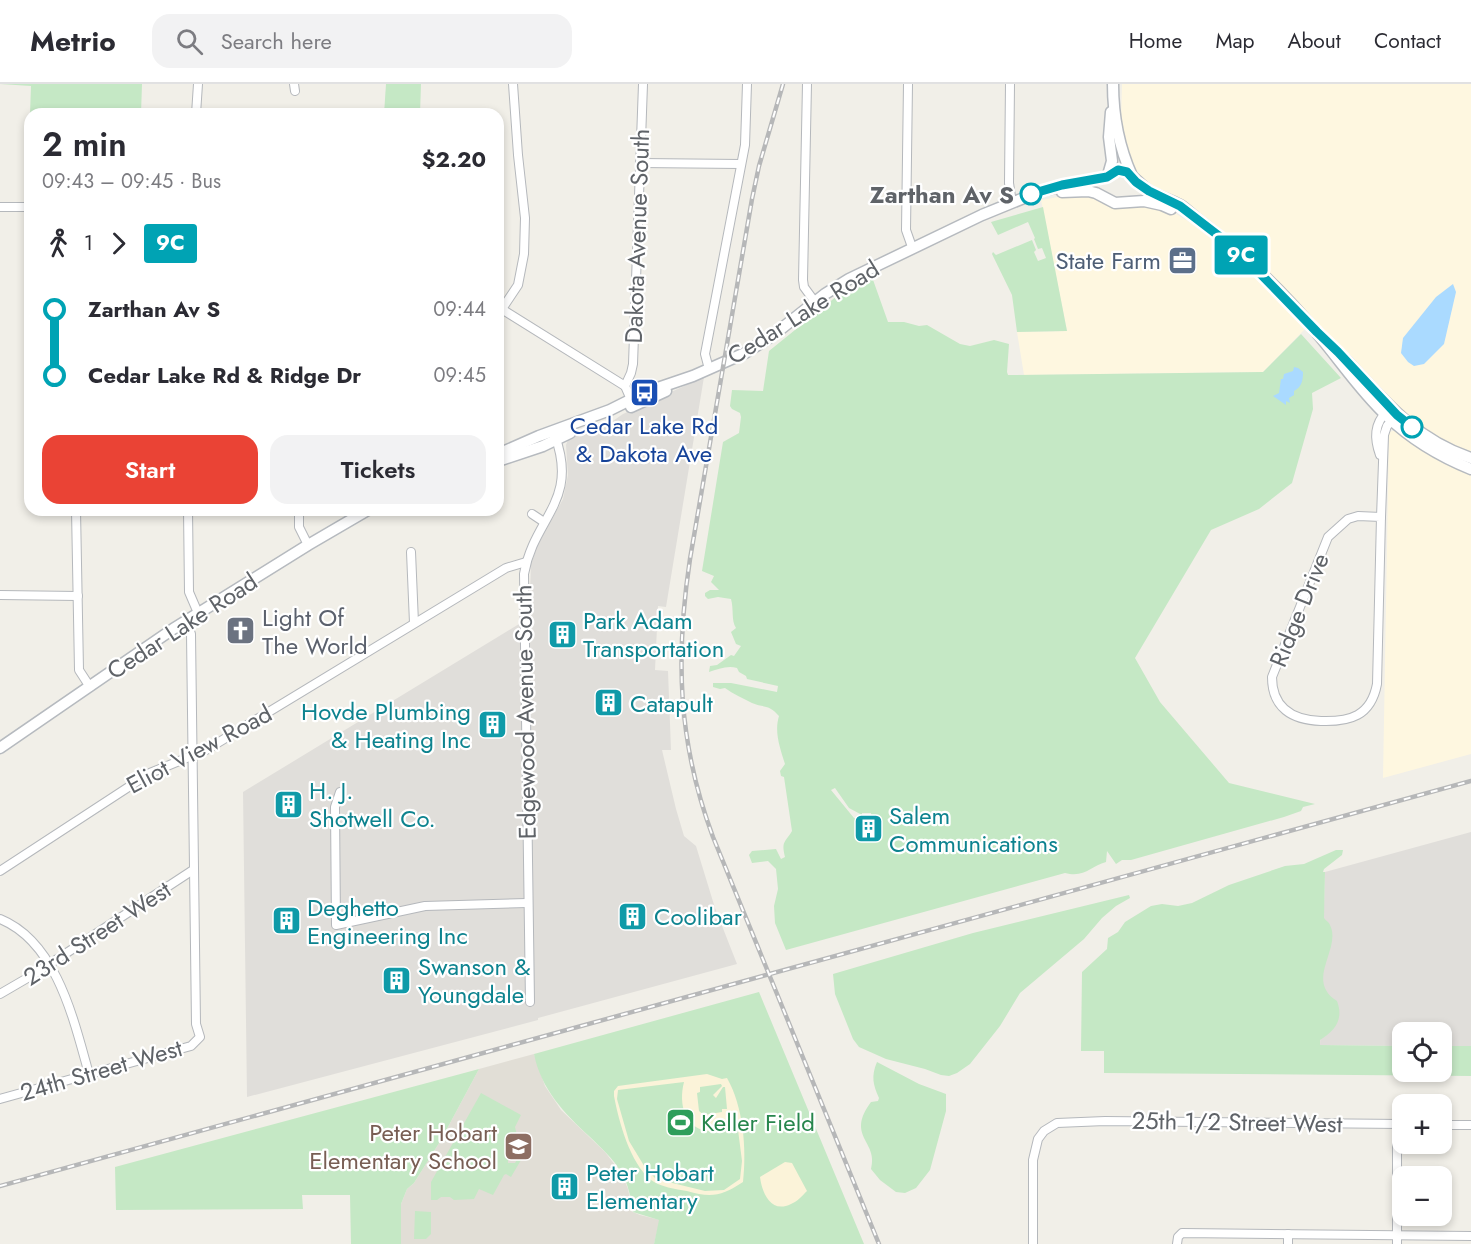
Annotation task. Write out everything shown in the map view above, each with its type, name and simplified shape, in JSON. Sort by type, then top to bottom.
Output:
[{"type":"street","points":[[196,108],[198,84]]},
{"type":"street","points":[[504,304],[518,285],[525,238],[513,84]]},
{"type":"street","name":"Dakota Avenue South","points":[[625,386],[632,373],[633,364],[643,84]]},
{"type":"street","points":[[709,369],[705,354],[744,145],[747,84]]},
{"type":"street","points":[[807,84],[803,280],[804,287],[815,302]]},
{"type":"street","points":[[908,84],[906,230],[912,247]]},
{"type":"street","points":[[1010,84],[1009,183],[1012,203]]},
{"type":"street","points":[[1107,198],[1103,189],[1112,161],[1110,129],[1113,84]]},
{"type":"street","points":[[1113,103],[1122,153],[1134,179],[1134,195],[1124,203]]},
{"type":"street","points":[[640,164],[741,164]]},
{"type":"street","name":"Cedar Lake Road","points":[[504,452],[555,436],[633,403],[646,392],[693,376],[759,346],[815,302],[849,279],[912,247],[982,215],[1051,188],[1107,176],[1121,170],[1149,191],[1180,206],[1250,263],[1317,332],[1340,364],[1418,442],[1437,454],[1471,469]]},
{"type":"street","name":"Cedar Lake Road","points":[[1012,203],[1071,191],[1088,191],[1115,203],[1144,201],[1162,205],[1202,223]]},
{"type":"street","points":[[0,207],[24,207]]},
{"type":"street","points":[[504,314],[625,386],[633,403]]},
{"type":"street","name":"Cedar Lake Road","points":[[1391,414],[1422,435],[1471,458]]},
{"type":"street","name":"Ridge Drive","points":[[1381,517],[1358,516],[1348,519],[1328,537],[1323,548],[1272,677],[1272,686],[1279,704],[1296,718],[1332,722],[1353,718],[1369,704],[1375,695],[1377,684],[1381,517],[1382,462],[1376,439],[1379,419],[1391,414]]},
{"type":"street","name":"Cedar Lake Road","points":[[504,459],[527,452],[555,436]]},
{"type":"street","name":"Edgewood Avenue South","points":[[530,1002],[524,574],[535,538],[553,510],[562,483],[555,436]]},
{"type":"street","points":[[532,514],[544,522]]},
{"type":"street","points":[[76,516],[79,670],[90,687]]},
{"type":"street","points":[[188,516],[189,592],[198,613]]},
{"type":"street","points":[[299,516],[299,527],[308,545]]},
{"type":"street","name":"Cedar Lake Road","points":[[0,748],[186,620],[358,516]]},
{"type":"street","points":[[411,552],[414,623]]},
{"type":"street","name":"Eliot View Road","points":[[0,871],[150,773],[192,757],[506,568],[526,562]]},
{"type":"street","points":[[0,595],[78,596]]},
{"type":"street","points":[[186,620],[191,634],[193,870]]},
{"type":"street","points":[[340,792],[334,807],[336,925],[425,906],[527,903]]},
{"type":"street","name":"23rd Street West","points":[[0,994],[193,870]]},
{"type":"street","name":"24th Street West","points":[[0,1099],[191,1046],[200,1037],[196,1024],[193,870]]},
{"type":"street","points":[[0,919],[24,933],[34,943],[48,965],[67,1000],[89,1074]]},
{"type":"street","name":"25th 1/2 Street West","points":[[1033,1244],[1035,1149],[1044,1131],[1057,1123],[1392,1124]]},
{"type":"street","points":[[1452,1125],[1471,1125]]},
{"type":"street","points":[[1397,1244],[1399,1154]]},
{"type":"street","points":[[1177,1244],[1178,1237],[1182,1233],[1471,1236]]},
{"type":"street","points":[[1288,1234],[1288,1244]]},
{"type":"shaded area","points":[[1122,84],[1471,84],[1471,455],[1434,437],[1413,418],[1398,410],[1376,384],[1240,244],[1195,209],[1160,194],[1138,176],[1125,149],[1121,121]]},
{"type":"shaded area","points":[[1082,193],[1169,210],[1178,215],[1209,234],[1243,263],[1305,329],[1263,372],[1024,375],[1017,332],[1067,331],[1041,200]]},
{"type":"shaded area","points":[[704,377],[666,607],[658,606],[655,670],[668,671],[671,750],[662,750],[676,809],[684,836],[696,846],[715,908],[737,964],[538,1018],[538,1020],[247,1097],[243,792],[529,618],[531,564],[538,544],[563,499],[568,475],[566,445],[569,437],[610,423],[623,414]]},
{"type":"shaded area","points":[[1396,431],[1434,457],[1471,474],[1471,754],[1383,778],[1389,432]]},
{"type":"shaded area","points":[[1471,832],[1471,1046],[1452,1046],[1452,1022],[1392,1022],[1392,1046],[1320,1045],[1325,872]]},
{"type":"shaded area","name":"Peter Hobart Elementary School","points":[[534,1054],[545,1086],[561,1110],[605,1152],[622,1174],[633,1212],[660,1220],[654,1244],[401,1244],[401,1204],[407,1189],[414,1183],[441,1140],[479,1069]]},
{"type":"green space","points":[[0,84],[142,84],[141,108],[30,108],[31,86]]},
{"type":"green space","points":[[386,84],[421,84],[420,108],[384,108]]},
{"type":"green space","points":[[1043,207],[1067,331],[1017,332],[1012,295],[992,254],[993,252],[996,255],[1032,240],[1038,261],[1046,258],[1042,248],[1038,249],[1028,222],[998,235],[991,222]]},
{"type":"green space","points":[[872,277],[888,322],[927,325],[960,344],[970,346],[994,340],[1009,344],[1008,375],[1263,372],[1301,334],[1341,378],[1312,393],[1313,409],[1292,483],[1259,509],[1211,530],[1135,658],[1160,702],[1229,783],[1315,804],[1303,807],[1301,811],[1284,817],[1131,860],[1122,860],[1116,864],[1107,851],[1106,862],[1083,873],[1065,873],[786,950],[775,923],[774,906],[778,889],[776,869],[768,861],[752,863],[749,855],[752,851],[776,849],[781,859],[785,857],[784,845],[792,831],[784,777],[781,776],[780,771],[785,764],[777,734],[779,716],[769,708],[752,703],[725,688],[713,687],[713,683],[731,683],[777,692],[778,686],[747,679],[734,667],[709,672],[710,666],[717,665],[731,655],[734,656],[741,646],[736,644],[731,632],[736,628],[731,599],[718,597],[708,599],[705,593],[710,590],[719,590],[711,582],[714,576],[702,571],[723,442],[739,433],[740,413],[730,406],[732,390],[763,391],[769,351],[837,296]],"holes":[[[835,788],[849,808],[862,815],[862,813],[871,813],[873,835],[863,835],[863,823],[854,818],[831,790]]]},
{"type":"green space","points":[[1336,850],[1343,850],[1342,855],[1323,872],[1325,872],[1324,918],[1330,924],[1332,934],[1332,944],[1323,974],[1324,984],[1328,993],[1337,1001],[1339,1019],[1330,1033],[1320,1040],[1320,1045],[1392,1046],[1392,1075],[1104,1073],[1104,1051],[1081,1051],[1082,972],[1107,949],[1108,938],[1118,932],[1125,922],[1151,906],[1162,904],[1178,906],[1192,903],[1229,885],[1285,866],[1304,864]]},
{"type":"green space","points":[[1129,895],[1130,898],[1102,918],[1084,939],[1020,993],[1000,1026],[970,1064],[957,1073],[949,1076],[941,1075],[886,1059],[859,1047],[853,1039],[835,994],[833,974],[973,933]]},
{"type":"green space","points":[[759,992],[864,1244],[654,1244],[659,1220],[633,1212],[627,1186],[618,1167],[555,1100],[542,1078],[534,1054]]},
{"type":"green space","points":[[1452,1046],[1471,1046],[1471,1076],[1452,1076]]},
{"type":"green space","points":[[877,1062],[919,1084],[946,1094],[946,1111],[930,1170],[916,1188],[905,1193],[896,1192],[880,1180],[871,1169],[871,1152],[862,1131],[861,1123],[864,1114],[871,1102],[878,1101],[879,1098],[874,1080]]},
{"type":"green space","points":[[479,1069],[441,1140],[414,1183],[407,1189],[401,1204],[401,1244],[351,1244],[350,1195],[302,1195],[303,1209],[116,1210],[115,1167]]},
{"type":"green space","points":[[481,1093],[521,1115],[515,1127],[518,1139],[508,1157],[508,1163],[515,1163],[518,1158],[521,1160],[511,1177],[504,1175],[493,1195],[479,1189],[474,1199],[454,1200],[450,1197],[441,1197],[431,1200],[431,1182]]},
{"type":"green space","points":[[415,1211],[431,1212],[431,1234],[426,1239],[414,1239]]},
{"type":"sand","points":[[707,1074],[722,1079],[727,1078],[737,1101],[743,1128],[743,1182],[722,1193],[710,1195],[668,1187],[651,1180],[637,1163],[626,1141],[614,1096],[614,1091],[618,1086]],"holes":[[[684,1082],[683,1108],[690,1122],[705,1130],[715,1131],[737,1122],[742,1161],[740,1179],[724,1190],[705,1191],[656,1179],[646,1169],[629,1141],[617,1099],[618,1090]],[[721,1084],[722,1086],[713,1095],[716,1098],[725,1087],[727,1109],[704,1115],[699,1111],[697,1093],[700,1092],[700,1087]]]},
{"type":"sand","points":[[785,1162],[792,1163],[807,1191],[793,1203],[778,1206],[765,1195],[760,1177]]},
{"type":"water","points":[[1453,284],[1456,292],[1444,344],[1424,364],[1414,366],[1401,353],[1403,338],[1436,297]]},
{"type":"water","points":[[1294,367],[1303,372],[1302,380],[1294,391],[1294,395],[1289,398],[1290,403],[1286,401],[1286,405],[1273,396],[1279,393],[1284,374],[1293,371]]},
{"type":"railway","points":[[783,84],[759,166],[752,199],[690,559],[682,631],[683,700],[686,734],[693,768],[713,837],[879,1244]]},
{"type":"railway","points":[[0,1186],[1471,781]]},
{"type":"bus line","name":"9C","points":[[1031,194],[1062,185],[1107,177],[1118,170],[1130,174],[1136,182],[1154,194],[1180,206],[1242,255],[1397,415],[1412,427]]},
{"type":"place","name":"Zarthan Av S","points":[[1031,194]]},
{"type":"place","name":"State Farm","points":[[1182,260]]},
{"type":"place","name":"Cedar Lake Rd & Dakota Ave","points":[[644,392]]},
{"type":"place","name":"Light Of The World","points":[[241,631]]},
{"type":"place","name":"Park Adam Transportation","points":[[562,634]]},
{"type":"place","name":"Catapult","points":[[609,703]]},
{"type":"place","name":"Hovde Plumbing & Heating Inc","points":[[492,725]]},
{"type":"place","name":"H. J. Shotwell Co.","points":[[288,804]]},
{"type":"place","name":"Salem Communications","points":[[868,829]]},
{"type":"place","name":"Coolibar","points":[[633,916]]},
{"type":"place","name":"Deghetto Engineering Inc","points":[[286,921]]},
{"type":"place","name":"Swanson & Youngdale","points":[[397,980]]},
{"type":"place","name":"Keller Field","points":[[680,1122]]},
{"type":"place","name":"Peter Hobart Elementary School","points":[[518,1146]]},
{"type":"place","name":"Peter Hobart Elementary","points":[[565,1186]]}]
